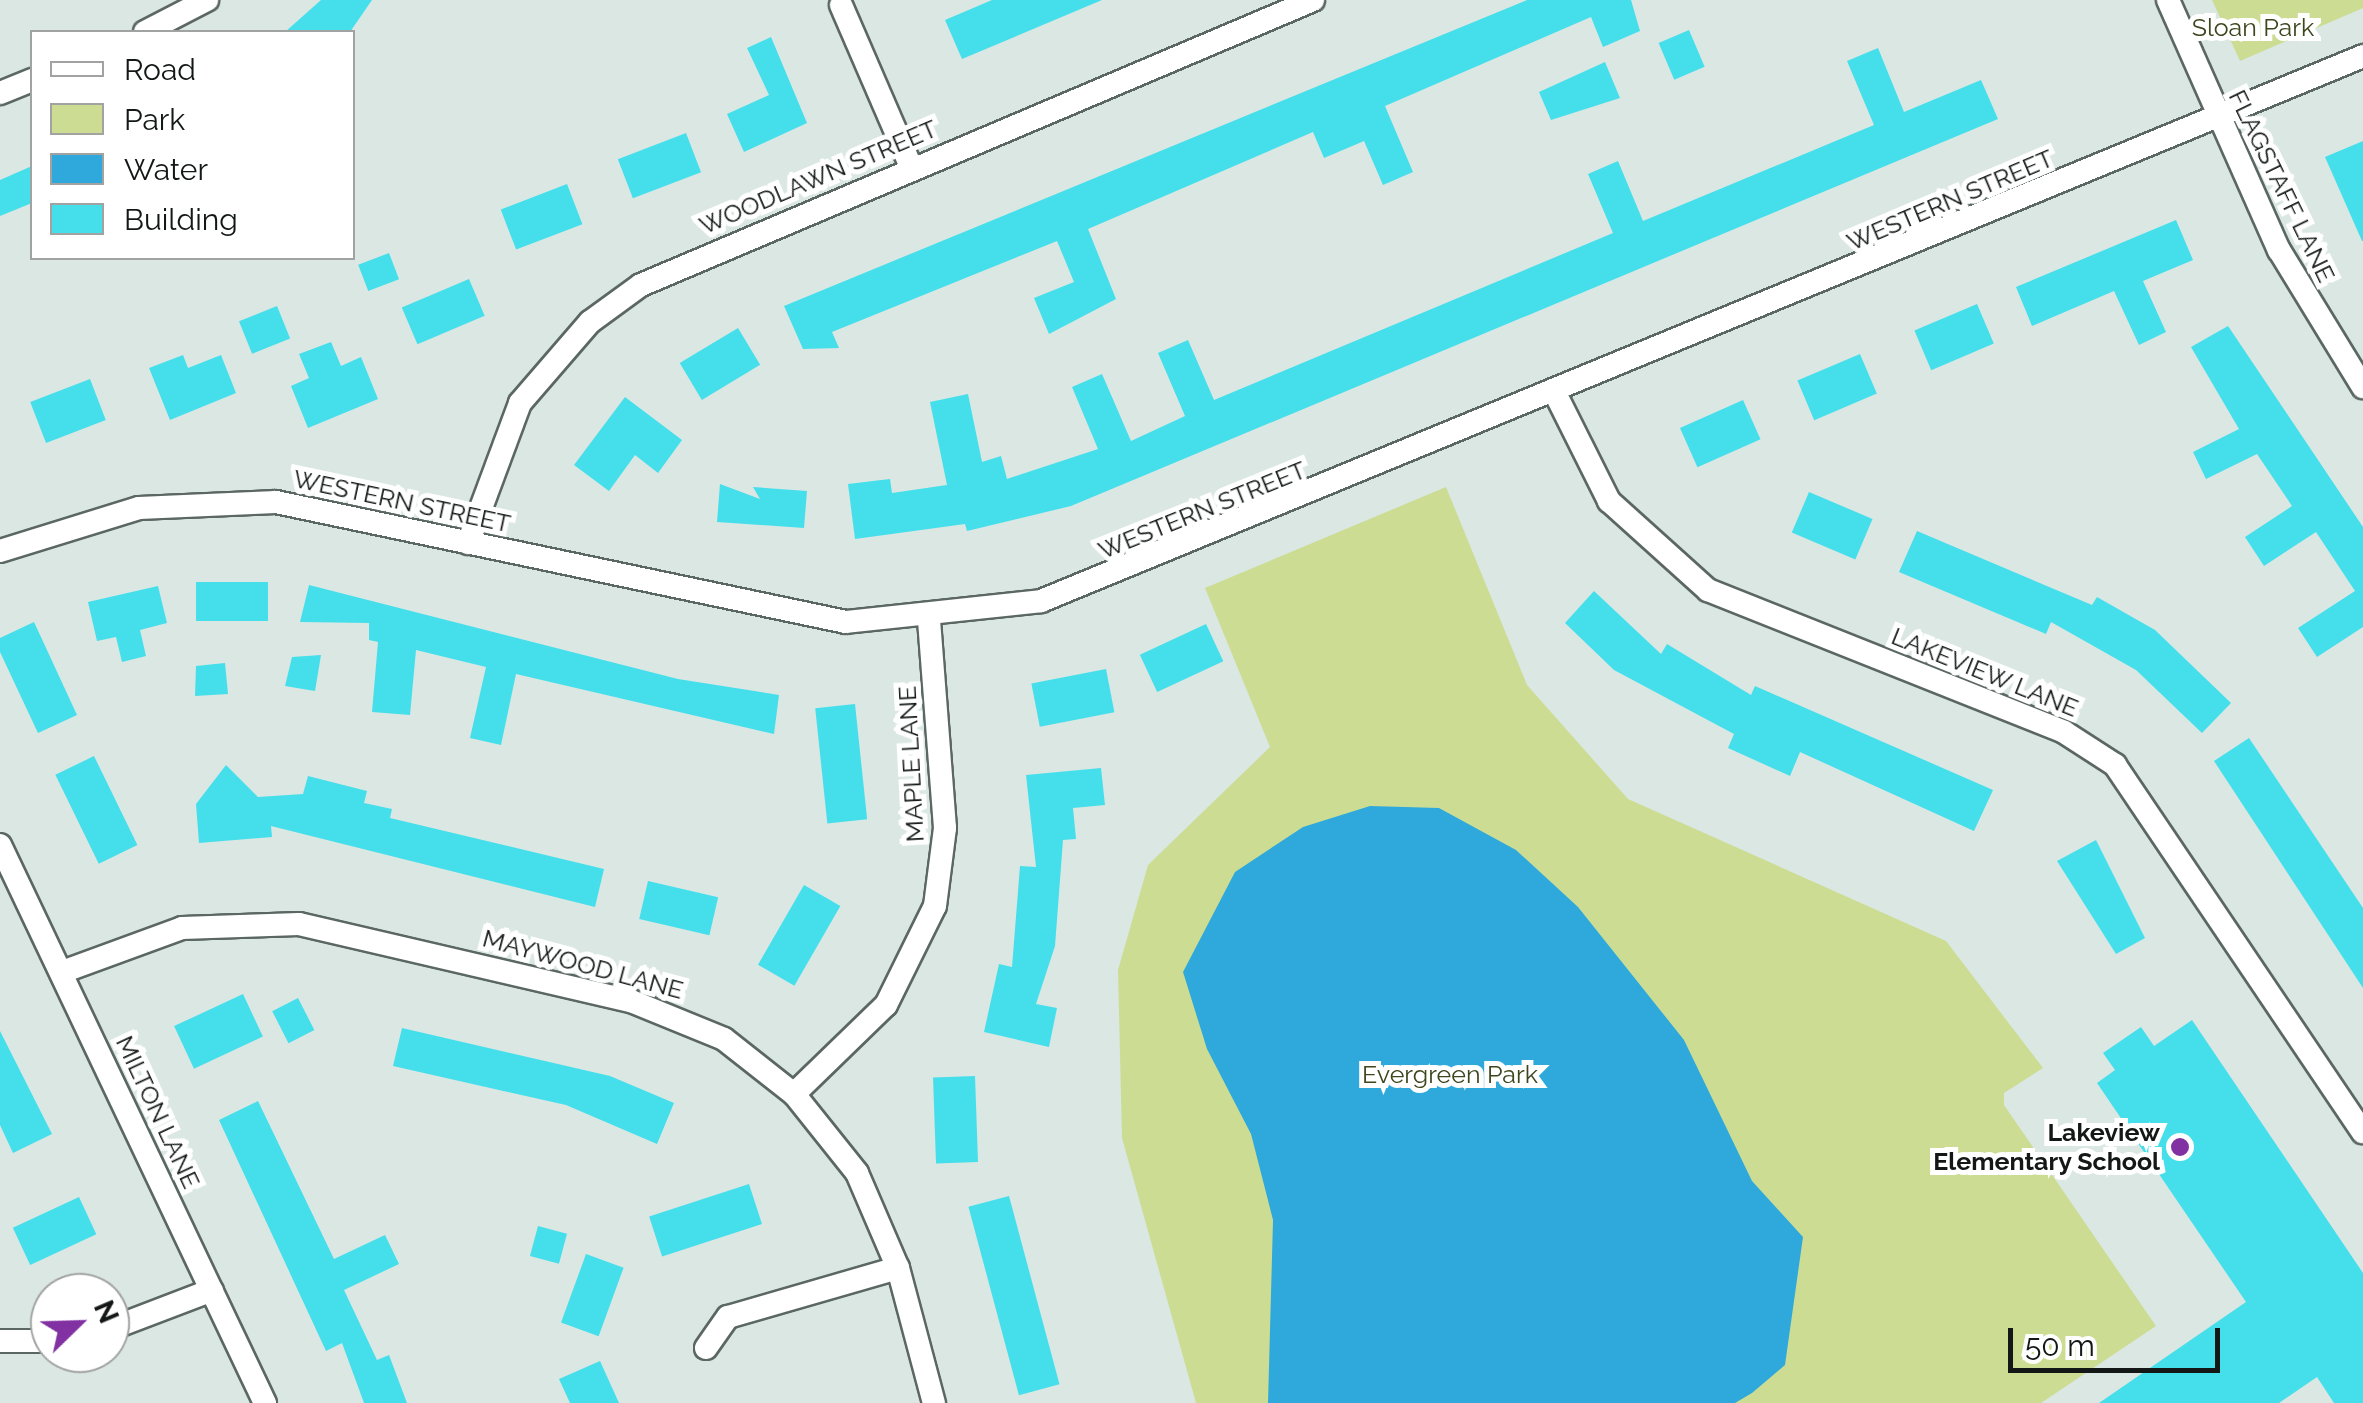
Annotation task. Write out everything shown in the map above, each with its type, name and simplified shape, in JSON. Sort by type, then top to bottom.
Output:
[{"type":"street","points":[[149,30],[207,0]]},
{"type":"street","name":"WOODLAWN STREET","points":[[468,542],[520,403],[590,322],[670,271],[1313,0]]},
{"type":"street","name":"FLAGSTAFF LANE","points":[[2168,0],[2296,282],[2363,387]]},
{"type":"street","points":[[841,4],[911,167]]},
{"type":"street","name":"WESTERN STREET","points":[[0,551],[101,516],[226,502],[328,510],[750,608],[846,622],[929,619],[1078,590],[1556,395],[2363,56]]},
{"type":"street","points":[[0,93],[30,81]]},
{"type":"street","name":"LAKEVIEW LANE","points":[[1556,395],[1609,501],[1708,590],[2064,732],[2115,765],[2363,1132]]},
{"type":"street","name":"MAPLE LANE","points":[[794,1094],[886,1004],[935,906],[945,828],[929,619]]},
{"type":"street","name":"MILTON LANE","points":[[0,845],[265,1403]]},
{"type":"street","name":"MAYWOOD LANE","points":[[62,972],[182,928],[299,924],[658,1010],[724,1039],[794,1094],[857,1173],[898,1268],[934,1403]]},
{"type":"street","points":[[706,1348],[728,1317],[898,1268]]},
{"type":"street","points":[[130,1321],[212,1290]]},
{"type":"street","points":[[0,1341],[30,1341]]},
{"type":"green space","name":"Sloan Park","points":[[2212,0],[2363,0],[2363,8],[2240,61]]},
{"type":"green space","name":"Evergreen Park","points":[[1446,487],[1527,685],[1628,799],[1946,941],[2043,1068],[2004,1093],[2004,1105],[2156,1326],[2041,1403],[1196,1403],[1122,1138],[1118,970],[1148,865],[1270,747],[1205,588]]},
{"type":"water","points":[[1370,806],[1439,808],[1516,850],[1578,907],[1684,1040],[1752,1181],[1803,1237],[1785,1365],[1752,1393],[1735,1403],[1268,1403],[1273,1220],[1251,1134],[1207,1049],[1183,972],[1235,872],[1303,827]]},
{"type":"building","points":[[321,0],[372,0],[351,30],[287,30]]},
{"type":"building","points":[[992,0],[1102,0],[962,59],[945,20]]},
{"type":"building","points":[[1527,0],[1631,0],[1640,31],[1603,47],[1591,17],[1385,106],[1413,172],[1383,185],[1364,141],[1324,158],[1313,132],[1088,229],[1116,299],[1049,334],[1034,298],[1074,282],[1057,241],[832,332],[839,348],[803,349],[784,306]]},
{"type":"building","points":[[1689,30],[1705,67],[1674,80],[1659,43]]},
{"type":"building","points":[[771,37],[807,123],[744,152],[727,114],[769,95],[747,48]]},
{"type":"building","points":[[1878,48],[1904,112],[1981,80],[1998,119],[1071,506],[967,531],[965,524],[855,539],[848,484],[890,479],[892,493],[947,485],[930,402],[968,394],[982,462],[1001,456],[1007,479],[1098,449],[1072,387],[1102,374],[1131,441],[1185,416],[1158,353],[1188,340],[1214,400],[1613,233],[1588,174],[1618,161],[1643,221],[1874,125],[1847,61]]},
{"type":"building","points":[[1605,62],[1620,98],[1551,120],[1539,92]]},
{"type":"building","points":[[686,133],[701,172],[633,198],[618,159]]},
{"type":"building","points":[[2363,141],[2363,241],[2362,241],[2325,157]]},
{"type":"building","points":[[30,167],[30,204],[0,216],[0,180]]},
{"type":"building","points":[[567,184],[582,224],[516,250],[501,209]]},
{"type":"building","points":[[2176,220],[2193,260],[2143,281],[2166,332],[2139,345],[2114,291],[2032,326],[2016,287]]},
{"type":"building","points":[[389,253],[399,279],[368,291],[358,265]]},
{"type":"building","points":[[469,279],[485,316],[417,344],[402,308]]},
{"type":"building","points":[[1977,304],[1994,344],[1931,370],[1914,331]]},
{"type":"building","points":[[277,306],[290,338],[252,354],[239,321]]},
{"type":"building","points":[[2228,326],[2363,527],[2363,627],[2317,657],[2298,628],[2355,591],[2316,532],[2264,566],[2245,537],[2292,506],[2257,454],[2206,479],[2193,452],[2239,429],[2191,347]]},
{"type":"building","points":[[738,328],[760,365],[702,400],[680,363]]},
{"type":"building","points":[[331,342],[341,366],[361,357],[378,399],[308,428],[291,386],[309,378],[299,354]]},
{"type":"building","points":[[1860,354],[1877,394],[1814,420],[1797,381]]},
{"type":"building","points":[[183,355],[188,368],[221,355],[236,393],[170,420],[149,368]]},
{"type":"building","points":[[90,379],[106,420],[46,443],[30,402]]},
{"type":"building","points":[[625,397],[682,440],[658,473],[635,455],[609,491],[574,465]]},
{"type":"building","points":[[1743,400],[1760,439],[1697,467],[1680,428]]},
{"type":"building","points":[[720,484],[760,499],[753,487],[807,491],[804,528],[717,522]]},
{"type":"building","points":[[1809,492],[1873,519],[1855,559],[1792,533]]},
{"type":"building","points":[[1917,531],[2092,605],[2097,597],[2155,630],[2231,703],[2202,733],[2136,670],[2051,622],[2046,634],[1899,572]]},
{"type":"building","points":[[196,582],[268,582],[268,621],[196,621]]},
{"type":"building","points":[[309,585],[678,679],[779,695],[774,734],[516,674],[501,745],[470,738],[486,667],[416,650],[410,715],[372,712],[378,642],[369,640],[369,623],[300,622]]},
{"type":"building","points":[[158,586],[167,623],[140,630],[146,656],[122,662],[116,637],[97,641],[88,602]]},
{"type":"building","points":[[1594,591],[1661,654],[1667,644],[1751,695],[1755,686],[1993,790],[1974,831],[1800,752],[1790,776],[1728,748],[1734,734],[1614,670],[1565,623]]},
{"type":"building","points":[[34,622],[77,715],[38,733],[0,652],[0,638]]},
{"type":"building","points":[[1206,624],[1223,661],[1157,692],[1140,655]]},
{"type":"building","points":[[321,655],[315,691],[285,686],[292,657]]},
{"type":"building","points":[[225,663],[228,694],[195,696],[196,666]]},
{"type":"building","points":[[1106,669],[1114,712],[1040,727],[1031,684]]},
{"type":"building","points":[[855,704],[867,819],[827,824],[815,708]]},
{"type":"building","points":[[2249,738],[2363,908],[2363,988],[2214,761]]},
{"type":"building","points":[[94,756],[137,845],[99,864],[55,775]]},
{"type":"building","points":[[226,765],[258,797],[303,794],[308,776],[367,791],[364,803],[392,809],[390,818],[604,869],[595,907],[271,826],[272,837],[199,843],[196,804]]},
{"type":"building","points":[[1101,768],[1105,805],[1073,808],[1076,839],[1063,840],[1055,946],[1036,1004],[1057,1008],[1049,1047],[984,1032],[999,964],[1012,967],[1020,866],[1036,867],[1026,775]]},
{"type":"building","points":[[2096,840],[2145,938],[2116,954],[2057,861]]},
{"type":"building","points":[[648,881],[718,897],[709,935],[639,919]]},
{"type":"building","points":[[804,885],[840,906],[794,986],[758,965]]},
{"type":"building","points":[[243,994],[263,1037],[194,1069],[174,1026]]},
{"type":"building","points":[[298,998],[314,1030],[289,1043],[272,1011]]},
{"type":"building","name":"Lakeview Elementary School","points":[[2192,1020],[2363,1273],[2363,1403],[2334,1403],[2317,1377],[2279,1403],[2099,1403],[2246,1302],[2097,1083],[2115,1070],[2103,1053],[2141,1027],[2154,1046]]},
{"type":"building","points":[[402,1028],[610,1076],[674,1103],[657,1144],[566,1105],[393,1066]]},
{"type":"building","points":[[0,1031],[52,1134],[13,1153],[0,1125]]},
{"type":"building","points":[[975,1076],[978,1162],[936,1163],[933,1077]]},
{"type":"building","points":[[258,1101],[334,1259],[385,1235],[399,1264],[344,1290],[377,1360],[389,1355],[407,1403],[364,1403],[342,1343],[326,1351],[219,1120]]},
{"type":"building","points":[[749,1184],[762,1224],[662,1256],[649,1216]]},
{"type":"building","points":[[1009,1196],[1059,1384],[1019,1395],[968,1207]]},
{"type":"building","points":[[79,1197],[96,1234],[30,1265],[13,1228]]},
{"type":"building","points":[[538,1226],[567,1234],[559,1264],[530,1256]]},
{"type":"building","points":[[586,1254],[624,1268],[599,1336],[561,1323]]},
{"type":"building","points":[[600,1361],[619,1403],[570,1403],[559,1379]]},
{"type":"place","name":"Lakeview Elementary School","points":[[2180,1147]]}]
